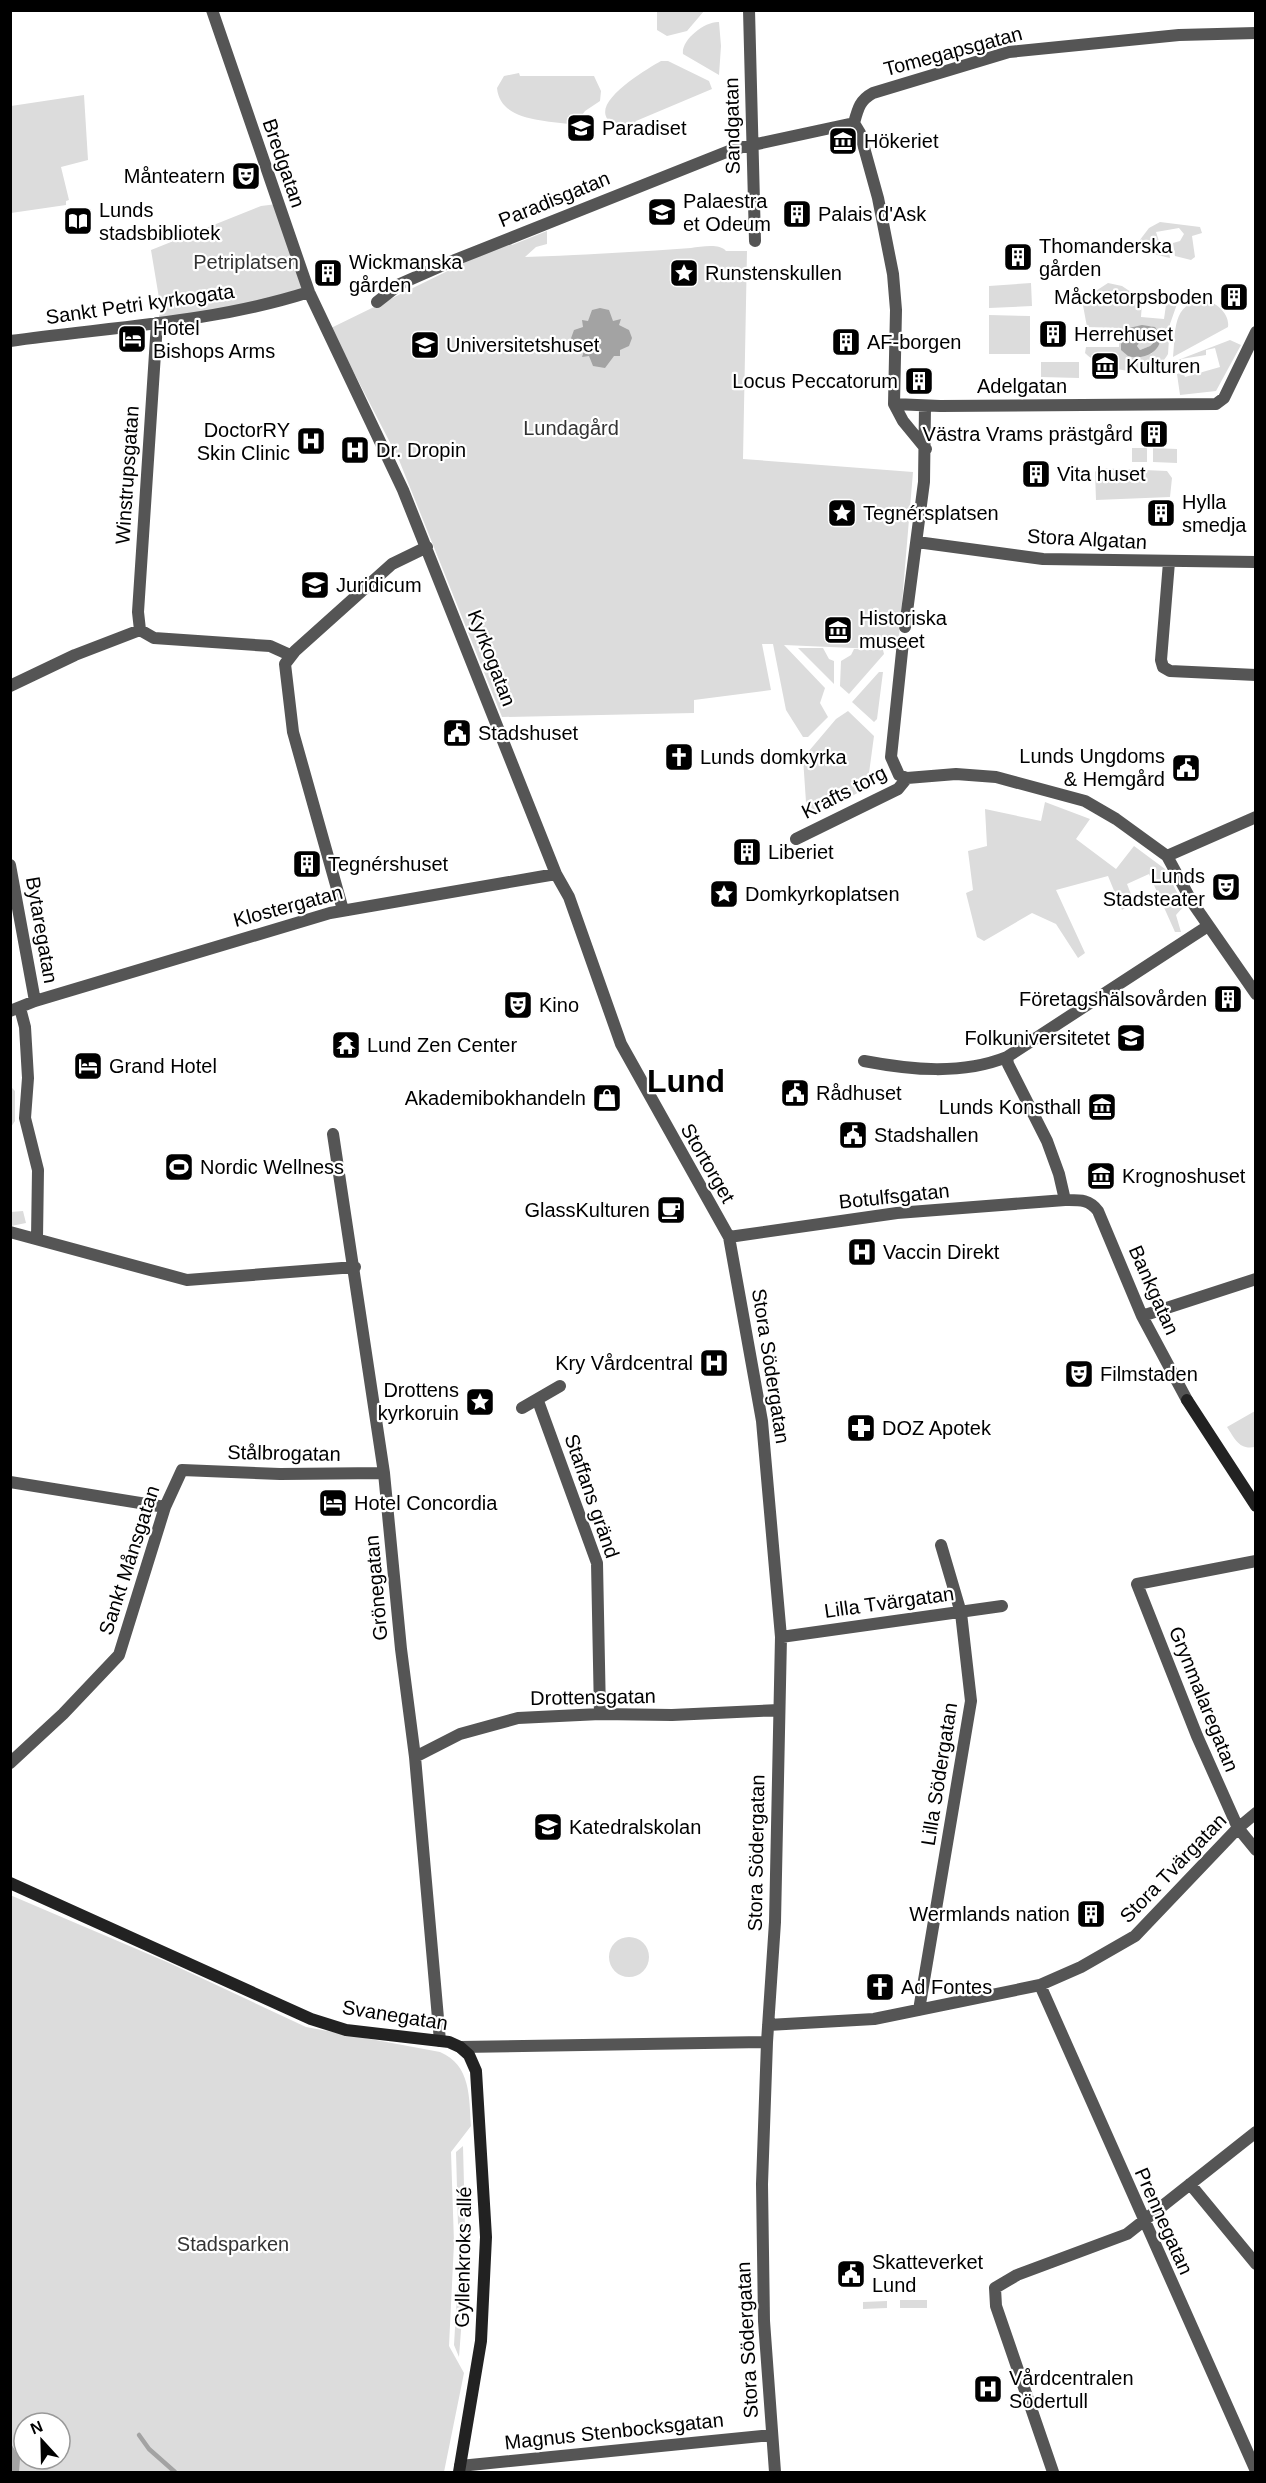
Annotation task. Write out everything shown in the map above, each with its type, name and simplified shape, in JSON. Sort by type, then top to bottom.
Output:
[{"type":"street","name":"Bredgatan","points":[[212,10],[309,292],[325,326]]},
{"type":"street","name":"Sandgatan","points":[[749,10],[755,241]]},
{"type":"street","name":"Tomegapsgatan","points":[[854,123],[858,107],[864,98],[873,93],[1010,52],[1179,35],[1256,33]]},
{"type":"street","points":[[753,145],[854,123],[860,133],[878,198],[893,274],[896,310],[894,404],[903,421],[926,449]]},
{"type":"street","name":"Paradisgatan","points":[[376,302],[400,284],[513,235],[734,149],[753,145]]},
{"type":"street","name":"Sankt Petri kyrkogata","points":[[10,341],[157,323],[260,307],[309,292]]},
{"type":"street","name":"Winstrupsgatan","points":[[140,630],[138,612],[157,323]]},
{"type":"street","name":"Kyrkogatan","points":[[325,326],[387,453],[427,547],[556,874],[569,897],[621,1044]]},
{"type":"street","name":"Adelgatan","points":[[925,406],[1216,404],[1224,398],[1256,332]]},
{"type":"street","points":[[894,404],[925,406],[926,449],[905,627]]},
{"type":"street","name":"Stora Algatan","points":[[916,542],[1043,559],[1256,562]]},
{"type":"street","points":[[343,910],[293,732],[284,671],[291,655],[392,564],[427,547]]},
{"type":"street","points":[[1169,562],[1161,660],[1163,667],[1170,671],[1256,675]]},
{"type":"street","points":[[10,686],[75,655],[140,630],[154,638],[270,646],[291,655]]},
{"type":"street","name":"Krafts torg","points":[[796,839],[898,789],[907,778],[899,775],[893,768],[891,757],[903,642]]},
{"type":"street","points":[[907,778],[956,774],[996,777],[1085,801],[1167,856],[1209,926],[1255,993]]},
{"type":"street","points":[[1167,856],[1256,818]]},
{"type":"street","name":"Bytaregatan","points":[[10,865],[35,1000]]},
{"type":"street","name":"Klostergatan","points":[[15,1009],[35,1000],[343,910],[556,874]]},
{"type":"street","points":[[864,1061],[928,1069],[960,1069],[984,1066],[1007,1057],[1209,926]]},
{"type":"street","points":[[15,1009],[25,1033],[28,1094],[26,1118],[38,1170],[37,1238]]},
{"type":"street","name":"Stortorget","points":[[621,1044],[729,1237]]},
{"type":"street","points":[[1007,1057],[1050,1149],[1065,1200]]},
{"type":"street","name":"Grönegatan","points":[[333,1134],[355,1267],[384,1473],[401,1649],[415,1757],[440,2041]]},
{"type":"street","name":"Botulfsgatan","points":[[729,1237],[897,1213],[1065,1200]]},
{"type":"street","name":"Bankgatan","points":[[1065,1200],[1082,1200],[1092,1203],[1098,1211],[1142,1316],[1187,1400],[1256,1506]]},
{"type":"street","points":[[10,1232],[188,1280],[355,1267]]},
{"type":"street","name":"Stora Södergatan","points":[[729,1237],[762,1421],[781,1636],[775,1922],[767,2042],[762,2284],[776,2472]]},
{"type":"street","points":[[1142,1316],[1256,1279]]},
{"type":"street","points":[[522,1408],[538,1401],[560,1386]]},
{"type":"street","name":"Staffans gränd","points":[[538,1401],[597,1563],[600,1714]]},
{"type":"street","name":"Stålbrogatan","points":[[182,1470],[280,1474],[384,1473]]},
{"type":"street","name":"Sankt Månsgatan","points":[[10,1763],[63,1714],[119,1655],[165,1507],[182,1470]]},
{"type":"street","points":[[10,1482],[165,1507]]},
{"type":"street","name":"Lilla Södergatan","points":[[919,2010],[971,1701],[961,1612],[941,1545]]},
{"type":"street","name":"Grynmalaregatan","points":[[1256,1561],[1137,1584],[1197,1737],[1238,1828],[1256,1850]]},
{"type":"street","name":"Lilla Tvärgatan","points":[[781,1636],[1002,1606]]},
{"type":"street","name":"Drottensgatan","points":[[415,1757],[460,1734],[518,1718],[779,1710]]},
{"type":"street","name":"Stora Tvärgatan","points":[[768,2025],[843,2023],[1040,1985],[1081,1966],[1135,1936],[1238,1828],[1256,1813]]},
{"type":"street","name":"Svanegatan","points":[[10,1883],[311,2019],[346,2030],[440,2041],[460,2047],[767,2042]]},
{"type":"street","name":"Prennegatan","points":[[1040,1985],[1256,2471]]},
{"type":"street","name":"Gyllenkroks allé","points":[[460,2047],[469,2055],[476,2071],[486,2237],[481,2342],[460,2469]]},
{"type":"street","points":[[1053,2472],[996,2306],[995,2288],[1001,2282],[1017,2275],[1127,2234],[1256,2132]]},
{"type":"street","points":[[1190,2184],[1256,2264]]},
{"type":"street","name":"Magnus Stenbocksgatan","points":[[460,2469],[772,2435]]},
{"type":"green space","points":[[657,10],[704,11],[687,31],[667,36],[657,30]]},
{"type":"green space","points":[[719,22],[721,46],[719,75],[683,54],[683,49],[695,32],[707,25]]},
{"type":"green space","points":[[661,61],[668,61],[709,81],[712,89],[636,121],[632,126],[620,127],[612,124],[605,114],[613,96],[622,87]]},
{"type":"green space","points":[[519,73],[520,76],[594,76],[601,91],[600,101],[585,111],[575,125],[527,117],[507,107],[500,99],[497,88],[504,76]]},
{"type":"green space","points":[[84,95],[88,160],[61,167],[69,200],[66,201],[66,205],[11,213],[11,106]]},
{"type":"green space","name":"Petriplatsen","points":[[277,204],[309,292],[157,323],[161,310],[151,250],[261,206]]},
{"type":"green space","points":[[1160,222],[1200,227],[1202,233],[1192,236],[1195,257],[1191,260],[1175,256],[1173,243],[1180,241],[1184,234],[1179,228],[1156,232],[1161,247],[1168,246],[1170,258],[1133,249],[1149,228]]},
{"type":"green space","name":"Lundagård","points":[[547,231],[547,244],[536,247],[525,257],[710,246],[726,251],[747,251],[743,459],[913,472],[898,650],[784,645],[825,688],[820,703],[828,717],[808,737],[803,737],[786,710],[773,644],[762,644],[771,690],[694,700],[694,713],[502,717],[399,460],[331,328],[509,241],[512,245]]},
{"type":"green space","points":[[1031,283],[1032,306],[989,308],[989,286]]},
{"type":"green space","points":[[1108,283],[1122,286],[1137,296],[1177,304],[1170,324],[1168,354],[1154,369],[1140,372],[1114,368],[1090,358],[1085,353],[1086,347],[1119,347],[1120,328],[1087,327],[1082,300]],"holes":[[[1142,303],[1166,305],[1164,319],[1141,317]],[[1151,326],[1158,330],[1160,343],[1151,354],[1121,344],[1129,331]]]},
{"type":"green space","points":[[1205,300],[1222,310],[1227,318],[1228,327],[1173,357],[1177,320],[1186,306]]},
{"type":"green space","points":[[989,315],[1030,316],[1030,354],[989,354]]},
{"type":"green space","points":[[1151,332],[1156,338],[1150,346],[1140,350],[1137,346],[1144,335]]},
{"type":"green space","points":[[1230,340],[1241,345],[1216,391],[1180,395],[1177,374],[1183,372],[1185,377],[1220,367],[1215,348],[1206,350],[1206,355],[1181,359],[1182,364],[1176,366],[1178,360]]},
{"type":"green space","points":[[1041,362],[1079,362],[1079,378],[1041,377]]},
{"type":"green space","points":[[1132,448],[1147,448],[1147,462],[1132,462]]},
{"type":"green space","points":[[1153,448],[1177,449],[1177,463],[1153,462]]},
{"type":"green space","points":[[1098,468],[1167,471],[1172,478],[1170,497],[1096,500],[1095,472]]},
{"type":"green space","points":[[798,648],[823,648],[829,659],[834,661],[834,684]]},
{"type":"green space","points":[[854,649],[883,650],[884,654],[849,694],[840,686],[841,661],[851,655]]},
{"type":"green space","points":[[879,672],[883,672],[877,719],[874,722],[852,702]]},
{"type":"green space","points":[[848,711],[874,736],[867,788],[829,808],[814,811],[806,802],[803,758],[836,719]]},
{"type":"green space","points":[[1045,802],[1090,819],[1076,839],[1116,869],[1134,846],[1165,869],[1184,906],[1176,915],[1181,932],[1175,932],[1149,874],[1127,884],[1134,902],[1122,910],[1108,876],[1056,890],[1085,953],[1078,958],[1056,924],[1032,913],[984,941],[977,937],[966,893],[973,890],[968,851],[987,846],[985,809],[1041,821]]},
{"type":"green space","points":[[11,1087],[15,1091],[15,1121],[11,1127]]},
{"type":"green space","points":[[23,1211],[26,1223],[11,1226],[11,1212]]},
{"type":"green space","points":[[1255,1411],[1255,1447],[1245,1447],[1238,1443],[1227,1427]]},
{"type":"green space","name":"Stadsparken","points":[[10,1895],[167,1962],[306,2027],[440,2052],[458,2065],[466,2083],[471,2126],[451,2152],[454,2243],[449,2346],[464,2373],[444,2472],[11,2472]]},
{"type":"green space","points":[[629,1937],[637,1938],[643,1943],[648,1949],[648,1965],[643,1971],[637,1976],[629,1977],[621,1976],[615,1971],[610,1965],[609,1957],[610,1949],[615,1943],[621,1938]]},
{"type":"green space","points":[[463,2146],[466,2265],[459,2357],[454,2345],[459,2261],[456,2152]]},
{"type":"green space","points":[[900,2300],[927,2300],[927,2308],[900,2308]]},
{"type":"green space","points":[[887,2301],[887,2308],[863,2309],[863,2302]]},
{"type":"shaded area","points":[[600,308],[609,310],[613,321],[621,319],[619,325],[629,330],[632,338],[629,346],[620,350],[620,356],[614,356],[605,368],[593,366],[589,356],[582,357],[584,351],[577,350],[570,341],[574,330],[583,327],[582,320],[588,321],[592,310]]},
{"type":"shaded area","points":[[1142,325],[1155,327],[1160,340],[1158,346],[1154,351],[1142,357],[1128,356],[1121,350],[1121,344],[1129,328]],"holes":[[[1149,332],[1154,334],[1155,341],[1140,350],[1137,346],[1144,335]]]},
{"type":"shaded area","points":[[10,2442],[12,2471],[19,2471],[11,2472]]},
{"type":"waterway","points":[[139,2435],[149,2449],[175,2472]]},
{"type":"place","name":"Paradiset","points":[[581,128]]},
{"type":"place","name":"Hökeriet","points":[[843,141]]},
{"type":"place","name":"Månteatern","points":[[246,176]]},
{"type":"place","name":"Palaestra et Odeum","points":[[662,212]]},
{"type":"place","name":"Palais d'Ask","points":[[797,214]]},
{"type":"place","name":"Lunds stadsbibliotek","points":[[78,221]]},
{"type":"place","name":"Thomanderska gården","points":[[1018,257]]},
{"type":"place","name":"Wickmanska gården","points":[[328,273]]},
{"type":"place","name":"Runstenskullen","points":[[684,273]]},
{"type":"place","name":"Måcketorpsboden","points":[[1234,297]]},
{"type":"place","name":"Herrehuset","points":[[1053,334]]},
{"type":"place","name":"Hotel Bishops Arms","points":[[132,339]]},
{"type":"place","name":"AF-borgen","points":[[846,342]]},
{"type":"place","name":"Universitetshuset","points":[[425,345]]},
{"type":"place","name":"Kulturen","points":[[1105,366]]},
{"type":"place","name":"Locus Peccatorum","points":[[919,381]]},
{"type":"place","name":"Västra Vrams prästgård","points":[[1154,434]]},
{"type":"place","name":"DoctorRY Skin Clinic","points":[[311,441]]},
{"type":"place","name":"Dr. Dropin","points":[[355,450]]},
{"type":"place","name":"Vita huset","points":[[1036,474]]},
{"type":"place","name":"Tegnérsplatsen","points":[[842,513]]},
{"type":"place","name":"Hylla smedja","points":[[1161,513]]},
{"type":"place","name":"Juridicum","points":[[315,585]]},
{"type":"place","name":"Historiska museet","points":[[838,630]]},
{"type":"place","name":"Stadshuset","points":[[457,733]]},
{"type":"place","name":"Lunds domkyrka","points":[[679,757]]},
{"type":"place","name":"Lunds Ungdoms & Hemgård","points":[[1186,768]]},
{"type":"place","name":"Liberiet","points":[[747,852]]},
{"type":"place","name":"Tegnérshuset","points":[[307,864]]},
{"type":"place","name":"Lunds Stadsteater","points":[[1226,887]]},
{"type":"place","name":"Domkyrkoplatsen","points":[[724,894]]},
{"type":"place","name":"Företagshälsovården","points":[[1228,999]]},
{"type":"place","name":"Kino","points":[[518,1005]]},
{"type":"place","name":"Folkuniversitetet","points":[[1131,1038]]},
{"type":"place","name":"Lund Zen Center","points":[[346,1045]]},
{"type":"place","name":"Grand Hotel","points":[[88,1066]]},
{"type":"place","name":"Rådhuset","points":[[795,1093]]},
{"type":"place","name":"Akademibokhandeln","points":[[607,1098]]},
{"type":"place","name":"Lunds Konsthall","points":[[1102,1107]]},
{"type":"place","name":"Stadshallen","points":[[853,1135]]},
{"type":"place","name":"Nordic Wellness","points":[[179,1167]]},
{"type":"place","name":"Krognoshuset","points":[[1101,1176]]},
{"type":"place","name":"GlassKulturen","points":[[671,1210]]},
{"type":"place","name":"Vaccin Direkt","points":[[862,1252]]},
{"type":"place","name":"Kry Vårdcentral","points":[[714,1363]]},
{"type":"place","name":"Filmstaden","points":[[1079,1374]]},
{"type":"place","name":"Drottens kyrkoruin","points":[[480,1402]]},
{"type":"place","name":"DOZ Apotek","points":[[861,1428]]},
{"type":"place","name":"Hotel Concordia","points":[[333,1503]]},
{"type":"place","name":"Katedralskolan","points":[[548,1827]]},
{"type":"place","name":"Wermlands nation","points":[[1091,1914]]},
{"type":"place","name":"Ad Fontes","points":[[880,1987]]},
{"type":"place","name":"Skatteverket Lund","points":[[851,2274]]},
{"type":"place","name":"Vårdcentralen Södertull","points":[[988,2389]]},
{"type":"district","name":"Lund","points":[[686,1081]]}]
